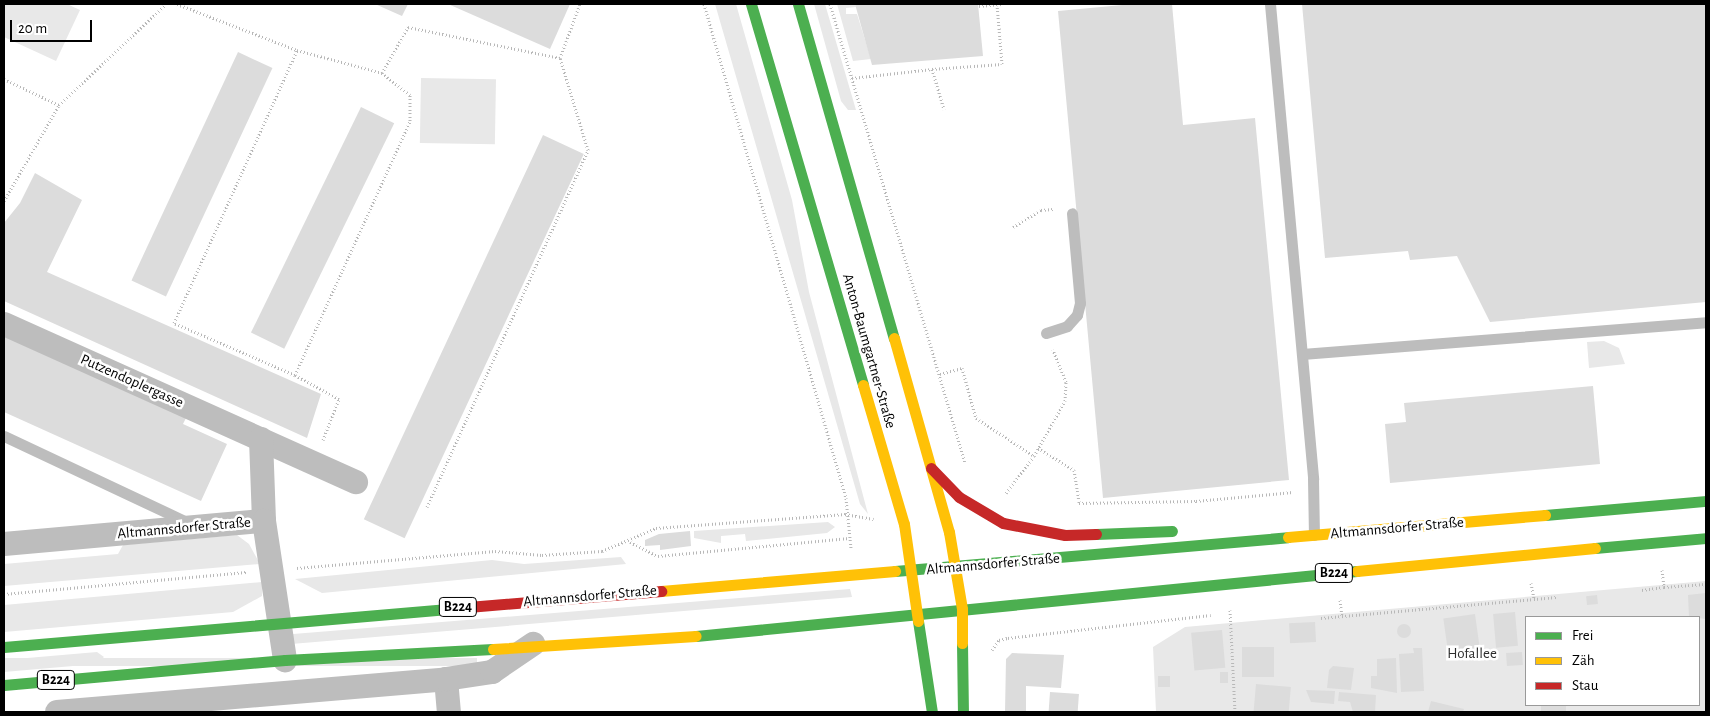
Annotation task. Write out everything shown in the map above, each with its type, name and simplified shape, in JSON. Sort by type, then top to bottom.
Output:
[{"type":"main road","name":"Anton-Baumgartner-Straße","points":[[751,4],[899,508],[913,571],[932,712]]},
{"type":"main road","name":"Anton-Baumgartner-Straße","points":[[798,4],[931,468],[956,566],[962,609],[963,712]]},
{"type":"main road","points":[[931,468],[958,497],[1004,523],[1065,534],[1182,531]]},
{"type":"main road","name":"Altmannsdorfer Straße","points":[[4,647],[280,621],[913,571],[1706,501]]},
{"type":"main road","points":[[1211,530],[1241,542]]},
{"type":"main road","name":"B224","points":[[4,685],[286,660],[533,644],[666,639],[1706,538]]},
{"type":"street","name":"Putzendoplergasse","points":[[4,324],[356,482]]},
{"type":"street","points":[[261,439],[264,521]]},
{"type":"street","name":"Altmannsdorfer Straße","points":[[4,544],[264,521],[286,660]]},
{"type":"street","points":[[57,712],[446,679],[492,672],[533,644]]},
{"type":"street","points":[[446,679],[449,712]]},
{"type":"lane","points":[[1270,4],[1302,354],[1313,490],[1314,535]]},
{"type":"lane","points":[[1046,333],[1067,326],[1077,315],[1080,304],[1072,213]]},
{"type":"lane","points":[[1302,354],[1706,322]]},
{"type":"lane","points":[[4,436],[197,527]]},
{"type":"path","points":[[4,201],[59,105],[166,4]]},
{"type":"path","points":[[177,4],[297,50],[382,73],[410,95],[410,121],[295,375]]},
{"type":"path","points":[[427,507],[588,150],[560,58],[580,4]]},
{"type":"path","points":[[4,594],[495,551],[542,555],[602,551],[629,542],[656,528],[845,514],[846,498],[704,4]]},
{"type":"path","points":[[830,4],[968,473]]},
{"type":"path","points":[[852,78],[1002,64],[997,4]]},
{"type":"path","points":[[979,6],[1004,4]]},
{"type":"path","points":[[382,73],[408,28],[560,58]]},
{"type":"path","points":[[297,50],[174,322],[295,375],[339,399],[314,463]]},
{"type":"path","points":[[932,70],[944,109]]},
{"type":"path","points":[[4,79],[59,105]]},
{"type":"path","points":[[1013,227],[1040,210],[1058,209]]},
{"type":"path","points":[[1011,487],[1034,456],[1065,401],[1066,382],[1046,333]]},
{"type":"path","points":[[940,374],[962,368],[976,418],[1034,456]]},
{"type":"path","points":[[1038,448],[1074,470],[1079,502],[1196,501],[1313,490]]},
{"type":"path","points":[[998,496],[1005,499]]},
{"type":"path","points":[[629,542],[658,556],[849,538]]},
{"type":"path","points":[[1662,570],[1664,587]]},
{"type":"path","points":[[1531,582],[1534,599]]},
{"type":"path","points":[[1642,590],[1706,584]]},
{"type":"path","points":[[1321,618],[1556,597]]},
{"type":"path","points":[[1340,600],[1342,616]]},
{"type":"path","points":[[1230,610],[1235,712]]},
{"type":"path","points":[[990,656],[993,646],[1008,638]]},
{"type":"green space","points":[[4,4],[67,4],[80,10],[56,61],[4,37]]},
{"type":"green space","points":[[715,4],[736,4],[792,200],[809,292],[868,514],[860,504]]},
{"type":"green space","points":[[814,4],[825,4],[856,110],[848,110],[841,101]]},
{"type":"green space","points":[[837,4],[855,4],[856,7],[846,8],[846,14],[857,14],[871,59],[853,61]]},
{"type":"green space","points":[[421,78],[496,79],[495,144],[420,143]]},
{"type":"green space","points":[[1604,341],[1619,348],[1625,364],[1589,368],[1587,342]]},
{"type":"green space","points":[[828,522],[835,527],[827,533],[746,541],[745,534],[721,536],[721,543],[694,538],[694,531]]},
{"type":"green space","points":[[237,535],[249,544],[260,564],[4,586],[4,564],[118,554],[123,545]]},
{"type":"green space","points":[[621,557],[626,564],[322,593],[295,579],[492,560],[524,564]]},
{"type":"green space","name":"Hofallee","points":[[1706,581],[1706,712],[1156,712],[1153,647],[1185,627]]},
{"type":"green space","points":[[262,582],[262,596],[233,612],[4,632],[4,605]]},
{"type":"green space","points":[[850,589],[852,597],[291,644],[293,634]]},
{"type":"green space","points":[[97,652],[104,657],[96,664],[4,672],[4,660]]},
{"type":"green space","points":[[4,658],[477,658],[477,666],[4,666]]},
{"type":"building","points":[[375,4],[408,4],[402,16]]},
{"type":"building","points":[[448,4],[570,4],[550,49]]},
{"type":"building","points":[[855,4],[978,4],[983,56],[872,65]]},
{"type":"building","points":[[1133,4],[1172,4],[1183,125],[1255,118],[1289,480],[1103,498],[1058,11]]},
{"type":"building","points":[[1302,4],[1706,4],[1706,302],[1490,322],[1457,256],[1410,260],[1408,251],[1325,258]]},
{"type":"building","points":[[238,52],[272,68],[166,296],[132,280]]},
{"type":"building","points":[[361,107],[394,123],[284,349],[251,333]]},
{"type":"building","points":[[543,135],[584,154],[405,538],[364,519]]},
{"type":"building","points":[[35,173],[82,200],[47,272],[321,394],[307,438],[4,301],[4,223],[20,203]]},
{"type":"building","points":[[4,333],[187,416],[183,424],[227,444],[201,501],[4,412]]},
{"type":"building","points":[[1593,386],[1600,464],[1390,483],[1385,424],[1406,422],[1404,403]]},
{"type":"building","points":[[690,531],[691,546],[660,550],[660,545],[645,546],[645,540],[659,534]]},
{"type":"building","points":[[1706,593],[1706,619],[1700,618],[1700,616],[1689,616],[1688,595]]},
{"type":"building","points":[[1597,595],[1598,604],[1587,605],[1586,596]]},
{"type":"building","points":[[1515,612],[1518,646],[1496,648],[1493,614]]},
{"type":"building","points":[[1475,614],[1480,651],[1448,655],[1443,618]]},
{"type":"building","points":[[1315,622],[1316,642],[1290,643],[1289,623]]},
{"type":"building","points":[[1404,624],[1409,626],[1411,631],[1409,636],[1404,638],[1399,636],[1397,631],[1399,626]]},
{"type":"building","points":[[1222,630],[1225,668],[1194,671],[1191,633]]},
{"type":"building","points":[[1242,647],[1274,647],[1274,677],[1242,677]]},
{"type":"building","points":[[1413,648],[1422,648],[1424,691],[1401,692],[1399,654],[1414,653]]},
{"type":"building","points":[[1522,652],[1523,665],[1507,666],[1506,653]]},
{"type":"building","points":[[1012,653],[1064,655],[1061,688],[1026,686],[1026,712],[1005,712],[1006,659]]},
{"type":"building","points":[[1396,658],[1397,693],[1371,688],[1371,676],[1377,676],[1377,659]]},
{"type":"building","points":[[1333,666],[1354,668],[1351,690],[1327,688],[1329,670]]},
{"type":"building","points":[[1220,672],[1228,672],[1228,683],[1220,683]]},
{"type":"building","points":[[1158,676],[1170,676],[1170,687],[1158,687]]},
{"type":"building","points":[[1256,684],[1291,687],[1289,712],[1254,712]]},
{"type":"building","points":[[1306,690],[1335,691],[1334,704],[1311,702]]},
{"type":"building","points":[[1050,692],[1079,694],[1078,712],[1049,712]]},
{"type":"building","points":[[1339,692],[1376,695],[1375,712],[1353,712],[1350,702],[1338,701]]},
{"type":"building","points":[[1431,701],[1464,709],[1463,712],[1428,712]]},
{"type":"building","points":[[1541,706],[1566,706],[1566,712],[1541,712]]},
{"type":"traffic: fast","points":[[751,4],[863,385]]},
{"type":"traffic: fast","points":[[798,4],[894,338]]},
{"type":"traffic: fast","points":[[1545,515],[1706,501]]},
{"type":"traffic: fast","points":[[1096,534],[1172,531]]},
{"type":"traffic: fast","points":[[895,571],[1288,537]]},
{"type":"traffic: fast","points":[[1595,548],[1706,538]]},
{"type":"traffic: fast","points":[[696,636],[1357,571]]},
{"type":"traffic: fast","points":[[4,647],[468,607]]},
{"type":"traffic: fast","points":[[918,621],[932,712]]},
{"type":"traffic: fast","points":[[962,643],[963,712]]},
{"type":"traffic: fast","points":[[4,685],[285,660],[493,649]]},
{"type":"traffic: slow","points":[[894,338],[949,532],[962,609],[962,643]]},
{"type":"traffic: slow","points":[[863,385],[904,524],[918,621]]},
{"type":"traffic: slow","points":[[1288,537],[1545,515]]},
{"type":"traffic: slow","points":[[1357,571],[1595,548]]},
{"type":"traffic: slow","points":[[661,591],[895,571]]},
{"type":"traffic: slow","points":[[493,649],[696,636]]},
{"type":"traffic: jam","points":[[931,468],[959,497],[1003,523],[1065,535],[1096,534]]},
{"type":"traffic: jam","points":[[468,607],[661,591]]}]
